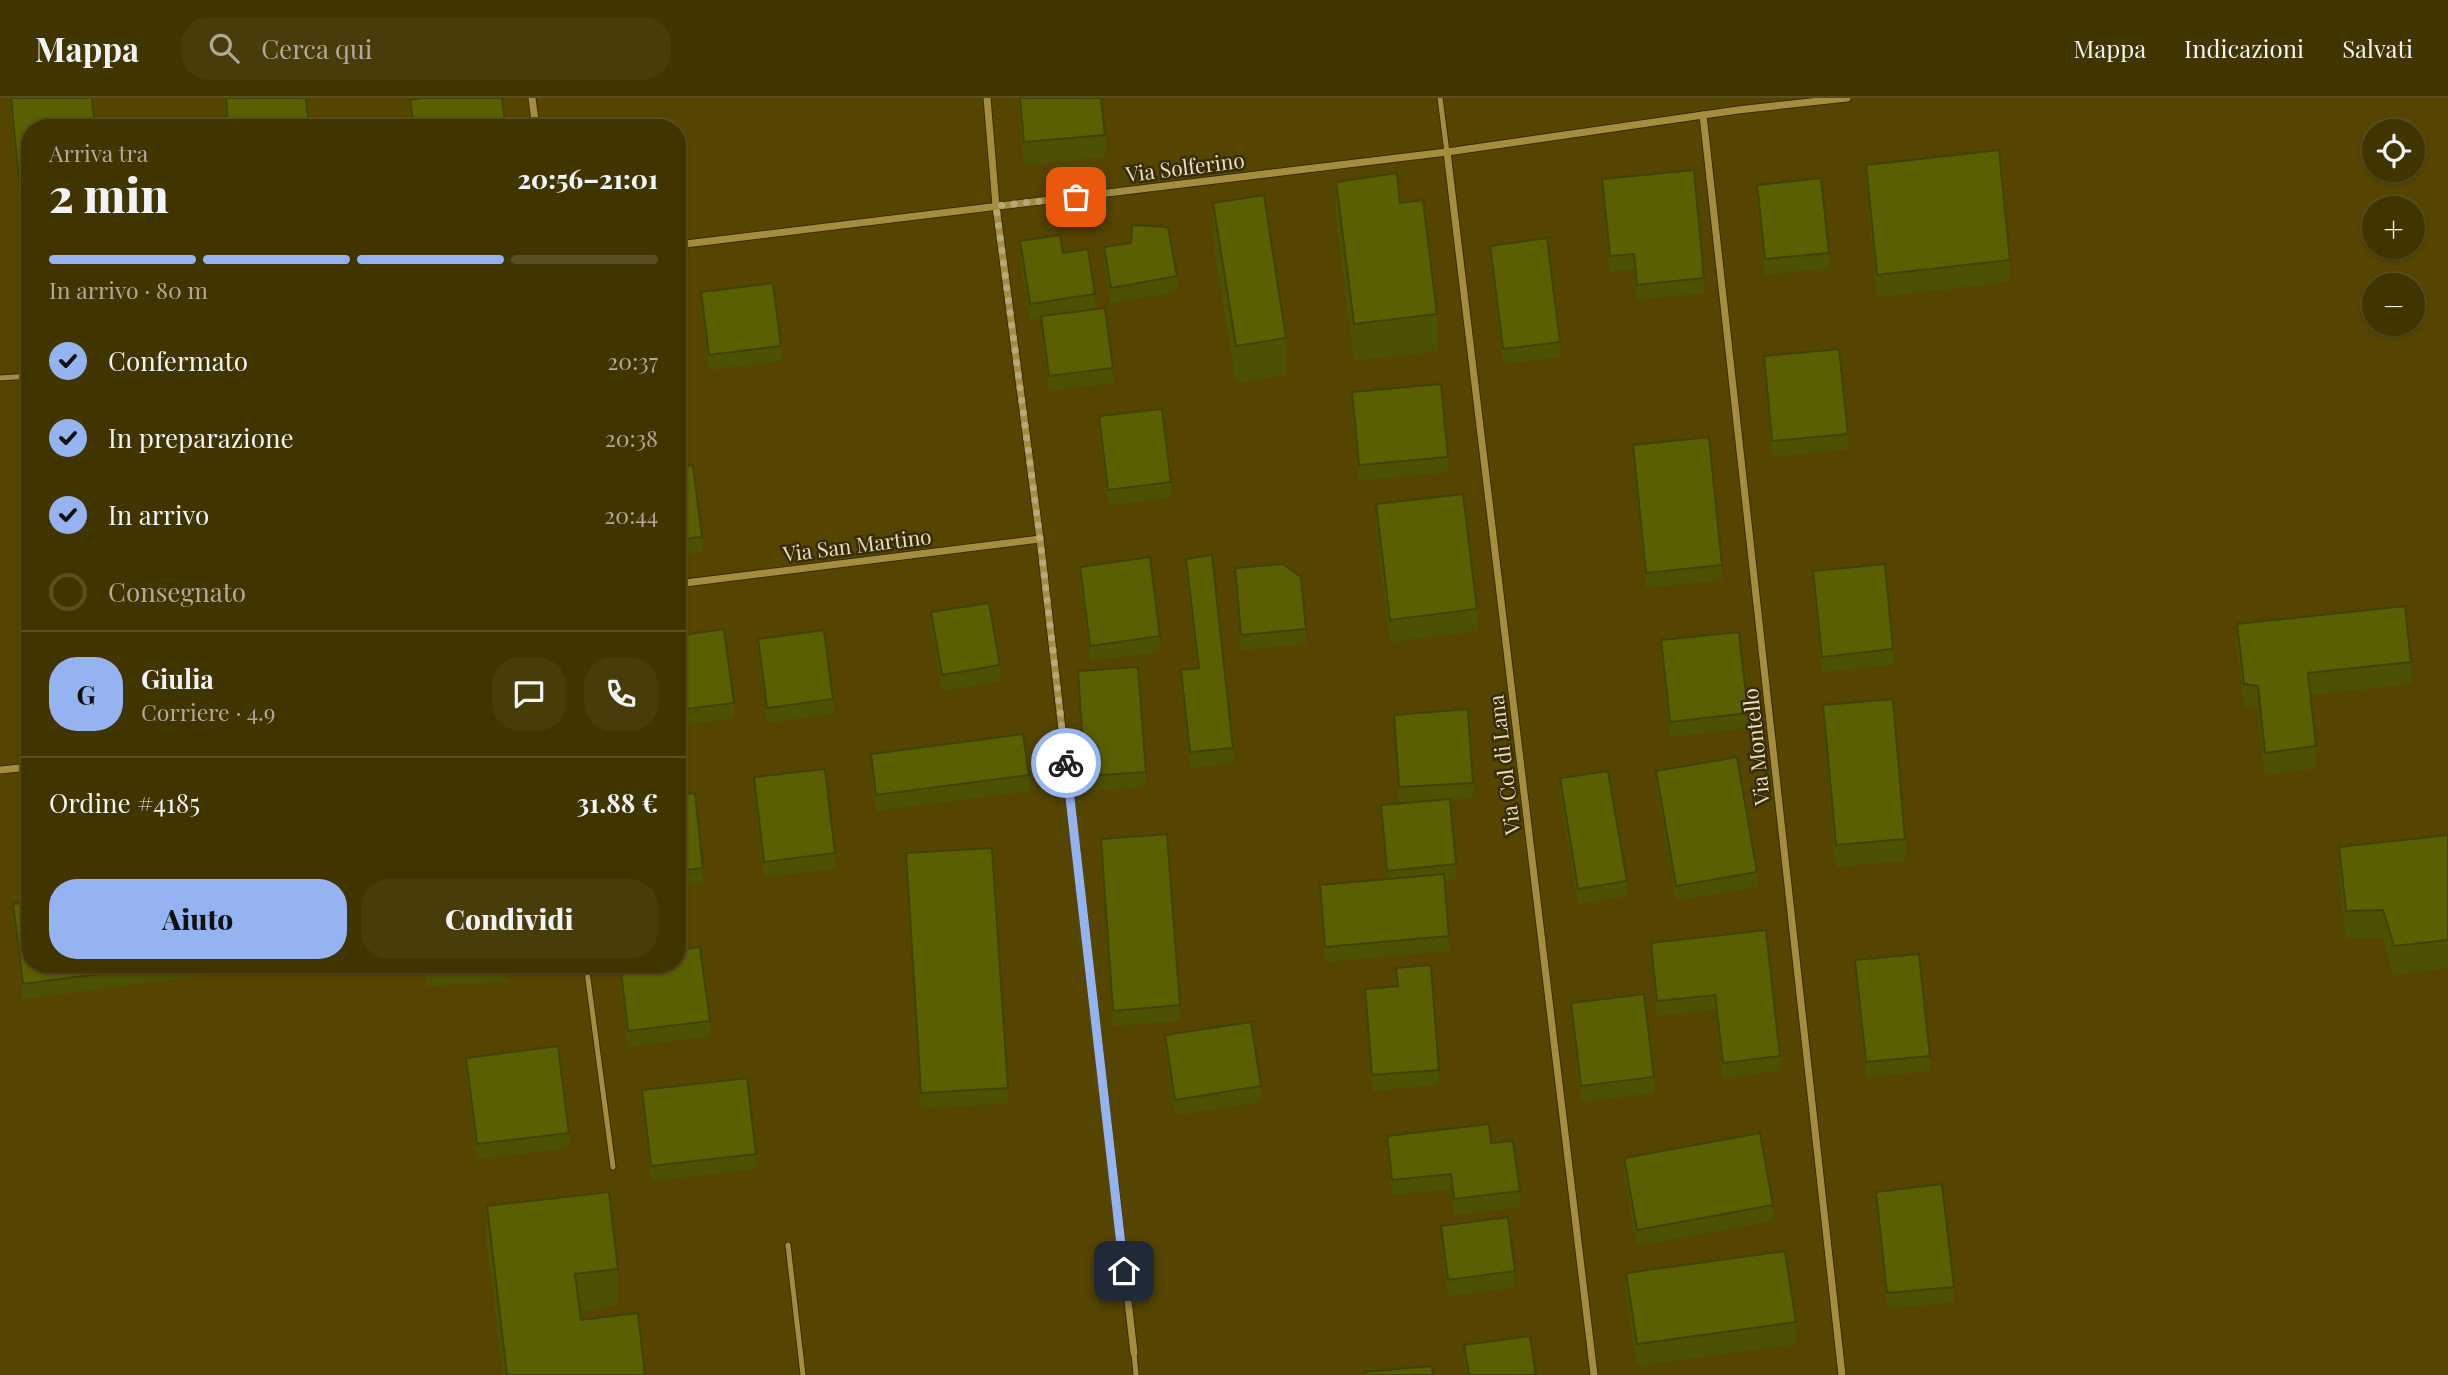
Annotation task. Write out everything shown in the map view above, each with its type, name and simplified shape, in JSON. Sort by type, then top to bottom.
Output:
[{"type":"street","points":[[532,98],[535,119]]},
{"type":"street","points":[[987,98],[996,206],[1040,539],[1134,1353]]},
{"type":"street","name":"Via Solferino","points":[[686,244],[1447,152],[1703,115],[1847,98]]},
{"type":"street","name":"Via Montello","points":[[1703,115],[1842,1375]]},
{"type":"street","name":"Via Col di Lana","points":[[1447,152],[1594,1375]]},
{"type":"street","name":"Via San Martino","points":[[686,583],[1040,539]]},
{"type":"street","points":[[0,770],[21,768]]},
{"type":"lane","points":[[1440,98],[1447,152]]},
{"type":"lane","points":[[0,378],[21,377]]},
{"type":"lane","points":[[587,973],[613,1167]]},
{"type":"lane","points":[[788,1245],[803,1375]]},
{"type":"lane","points":[[1134,1353],[1136,1375]]},
{"type":"building","points":[[11,98],[92,98],[94,119],[21,119],[21,202]]},
{"type":"building","points":[[226,98],[306,98],[308,119],[227,119]]},
{"type":"building","points":[[502,98],[505,119],[413,119],[410,100]]},
{"type":"building","points":[[1020,98],[1101,98],[1105,135],[1024,142]]},
{"type":"building","points":[[1999,150],[2010,260],[1877,275],[1866,165]]},
{"type":"building","points":[[1694,170],[1704,278],[1637,285],[1634,254],[1610,256],[1602,179]]},
{"type":"building","points":[[1397,173],[1400,203],[1423,200],[1437,314],[1354,324],[1336,182]]},
{"type":"building","points":[[1821,178],[1829,253],[1765,259],[1757,185]]},
{"type":"building","points":[[1264,195],[1286,338],[1236,346],[1213,203]]},
{"type":"building","points":[[1132,225],[1168,227],[1177,276],[1111,288],[1104,247],[1131,243]]},
{"type":"building","points":[[1060,235],[1063,253],[1088,249],[1095,294],[1030,304],[1020,241]]},
{"type":"building","points":[[1547,238],[1560,342],[1503,349],[1490,246]]},
{"type":"building","points":[[773,283],[781,346],[709,355],[701,292]]},
{"type":"building","points":[[1105,308],[1113,368],[1049,376],[1041,316]]},
{"type":"building","points":[[1839,349],[1848,434],[1772,441],[1764,356]]},
{"type":"building","points":[[1441,384],[1448,457],[1359,465],[1352,392]]},
{"type":"building","points":[[1162,409],[1171,482],[1108,490],[1099,416]]},
{"type":"building","points":[[1709,437],[1722,565],[1646,573],[1633,445]]},
{"type":"building","points":[[693,465],[702,537],[686,539],[686,466]]},
{"type":"building","points":[[1463,494],[1477,609],[1390,620],[1376,504]]},
{"type":"building","points":[[1212,555],[1233,748],[1190,752],[1181,670],[1199,668],[1186,559]]},
{"type":"building","points":[[1150,557],[1160,636],[1090,646],[1080,567]]},
{"type":"building","points":[[1283,564],[1301,577],[1306,629],[1241,635],[1235,568]]},
{"type":"building","points":[[1885,564],[1893,649],[1822,657],[1813,571]]},
{"type":"building","points":[[989,603],[1000,665],[942,675],[931,612]]},
{"type":"building","points":[[2405,606],[2411,662],[2308,673],[2316,746],[2265,753],[2258,686],[2244,684],[2237,624]]},
{"type":"building","points":[[724,629],[734,703],[686,709],[686,635]]},
{"type":"building","points":[[824,630],[833,699],[767,708],[758,639]]},
{"type":"building","points":[[1739,632],[1748,713],[1670,722],[1661,640]]},
{"type":"building","points":[[1138,667],[1146,772],[1085,776],[1078,671]]},
{"type":"building","points":[[1893,699],[1905,839],[1836,845],[1823,705]]},
{"type":"building","points":[[1468,709],[1473,783],[1399,787],[1394,715]]},
{"type":"building","points":[[1023,734],[1029,775],[876,795],[871,754]]},
{"type":"building","points":[[1737,757],[1757,872],[1676,886],[1656,771]]},
{"type":"building","points":[[825,769],[835,853],[764,862],[754,777]]},
{"type":"building","points":[[1608,771],[1627,881],[1578,889],[1560,778]]},
{"type":"building","points":[[695,793],[703,868],[686,870],[686,794]]},
{"type":"building","points":[[1450,799],[1456,864],[1387,871],[1381,805]]},
{"type":"building","points":[[1167,834],[1180,1005],[1113,1011],[1101,839]]},
{"type":"building","points":[[2448,835],[2448,940],[2394,946],[2383,910],[2346,911],[2339,847]]},
{"type":"building","points":[[992,848],[1008,1088],[921,1093],[906,853]]},
{"type":"building","points":[[1444,874],[1449,936],[1325,947],[1320,885]]},
{"type":"building","points":[[21,903],[21,968],[13,904]]},
{"type":"building","points":[[1766,930],[1780,1056],[1723,1063],[1715,995],[1657,1001],[1651,943]]},
{"type":"building","points":[[700,947],[710,1021],[628,1031],[621,973],[686,973],[686,949]]},
{"type":"building","points":[[1919,954],[1930,1056],[1866,1062],[1855,960]]},
{"type":"building","points":[[1431,965],[1439,1070],[1372,1075],[1365,989],[1398,986],[1396,968]]},
{"type":"building","points":[[22,973],[107,973],[23,984]]},
{"type":"building","points":[[1644,994],[1654,1077],[1581,1086],[1571,1003]]},
{"type":"building","points":[[1251,1022],[1261,1086],[1175,1100],[1165,1035]]},
{"type":"building","points":[[558,1046],[569,1133],[477,1144],[466,1058]]},
{"type":"building","points":[[747,1078],[756,1154],[651,1166],[642,1090]]},
{"type":"building","points":[[1489,1124],[1491,1143],[1513,1141],[1520,1191],[1454,1199],[1451,1174],[1392,1180],[1387,1136]]},
{"type":"building","points":[[1760,1133],[1773,1205],[1637,1230],[1624,1158]]},
{"type":"building","points":[[1942,1184],[1954,1287],[1887,1293],[1876,1192]]},
{"type":"building","points":[[609,1192],[618,1269],[575,1274],[581,1320],[638,1313],[645,1375],[507,1375],[487,1206]]},
{"type":"building","points":[[1508,1217],[1515,1271],[1448,1280],[1441,1226]]},
{"type":"building","points":[[1785,1251],[1796,1322],[1637,1344],[1626,1273]]},
{"type":"building","points":[[1530,1336],[1536,1375],[1469,1375],[1464,1345]]},
{"type":"building","points":[[1432,1366],[1433,1375],[1365,1375],[1364,1372]]},
{"type":"way so far","points":[[1066,763],[1040,539],[996,206],[1076,197]]},
{"type":"route","points":[[1066,763],[1124,1271]]}]
